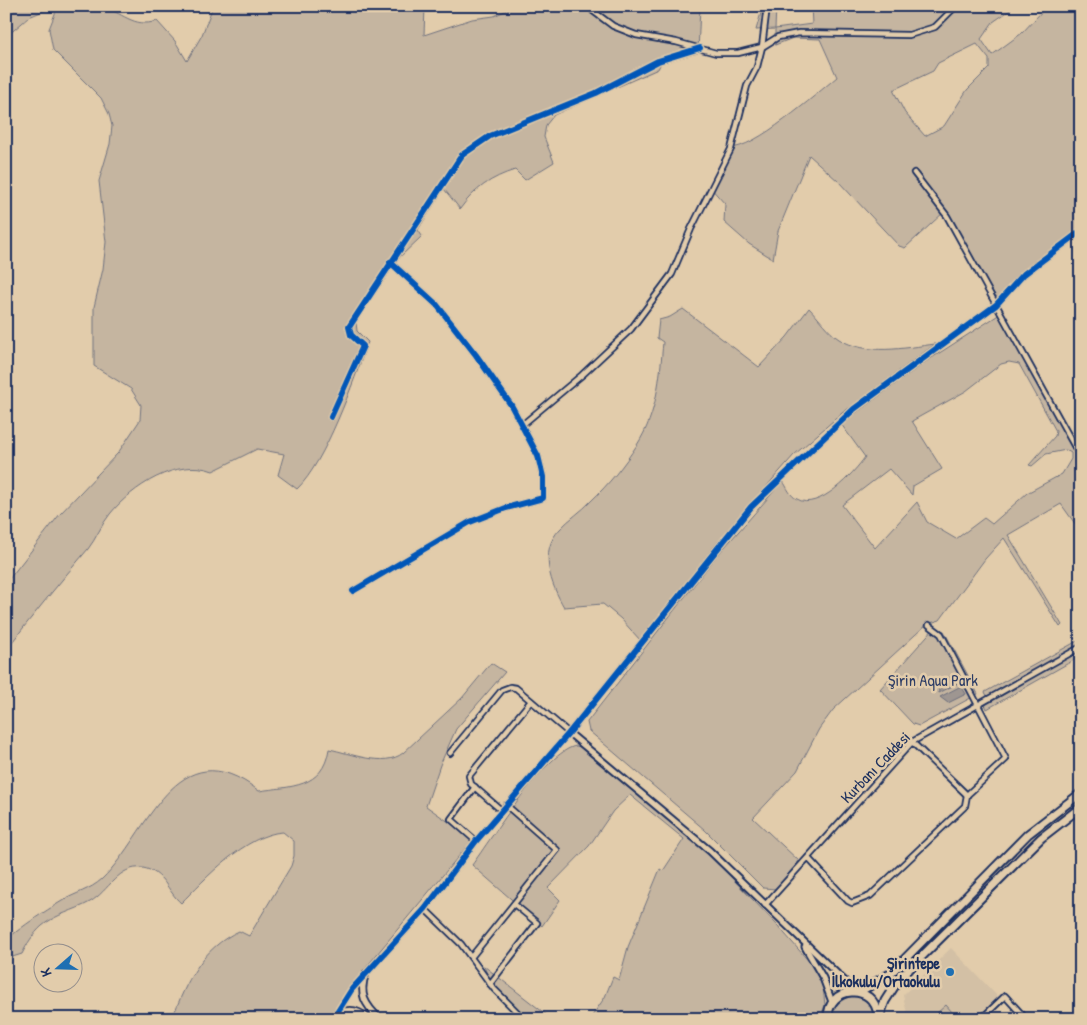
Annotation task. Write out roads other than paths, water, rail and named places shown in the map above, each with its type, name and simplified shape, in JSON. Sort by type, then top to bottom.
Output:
[{"type":"highway","points":[[827,1019],[828,1010],[832,1002],[842,994],[857,991],[890,974],[1028,834],[1081,793]]},
{"type":"highway","points":[[879,1018],[885,1001],[900,979],[1041,838],[1081,807]]},
{"type":"highway","points":[[857,991],[874,1001],[879,1018]]},
{"type":"main road","points":[[366,973],[363,997],[366,1006],[380,1019]]},
{"type":"main road","points":[[333,1019],[342,1012],[351,1010],[369,1019]]},
{"type":"street","points":[[522,424],[582,376],[631,329],[672,274],[731,149],[747,86],[757,67],[762,47],[767,6]]},
{"type":"street","points":[[593,11],[613,26],[636,35],[716,52],[738,53],[762,47],[778,38],[799,33],[909,35],[935,27],[956,6]]},
{"type":"street","points":[[331,416],[363,346],[351,336],[349,327],[462,155],[490,136],[596,93],[658,61],[700,48]]},
{"type":"street","points":[[914,173],[947,216],[1081,458]]},
{"type":"street","points":[[333,1019],[352,989],[425,909],[501,810],[569,733],[751,508],[854,409],[996,305],[1024,274],[1081,232]]},
{"type":"street","points":[[353,591],[470,522],[506,508],[543,498],[543,477],[538,456],[512,405],[437,305],[390,262]]},
{"type":"street","points":[[808,858],[848,901],[852,903],[863,900],[870,896],[965,806],[967,795],[1006,760],[941,634],[929,625]]},
{"type":"street","name":"Kurbanı Caddesi","points":[[765,905],[912,742],[1081,647]]},
{"type":"street","points":[[450,753],[502,690],[513,687],[710,851],[800,940],[857,991]]},
{"type":"street","points":[[501,810],[469,781],[470,774],[531,701]]},
{"type":"street","points":[[912,742],[967,795]]},
{"type":"street","points":[[475,787],[451,819],[476,841]]},
{"type":"street","points":[[472,956],[557,850],[506,805]]},
{"type":"street","points":[[490,984],[537,923],[514,904]]},
{"type":"street","points":[[425,909],[472,956],[501,998],[524,1019]]},
{"type":"street","points":[[800,940],[823,978],[832,1002]]},
{"type":"street","points":[[981,1019],[1005,996],[1026,1019]]},
{"type":"street","points":[[1076,1019],[1081,1014]]},
{"type":"place","name":"Şirintepe İlkokulu/Ortaokulu","points":[[950,972]]},
{"type":"park label","name":"Şirin Aqua Park","points":[[933,680]]}]
